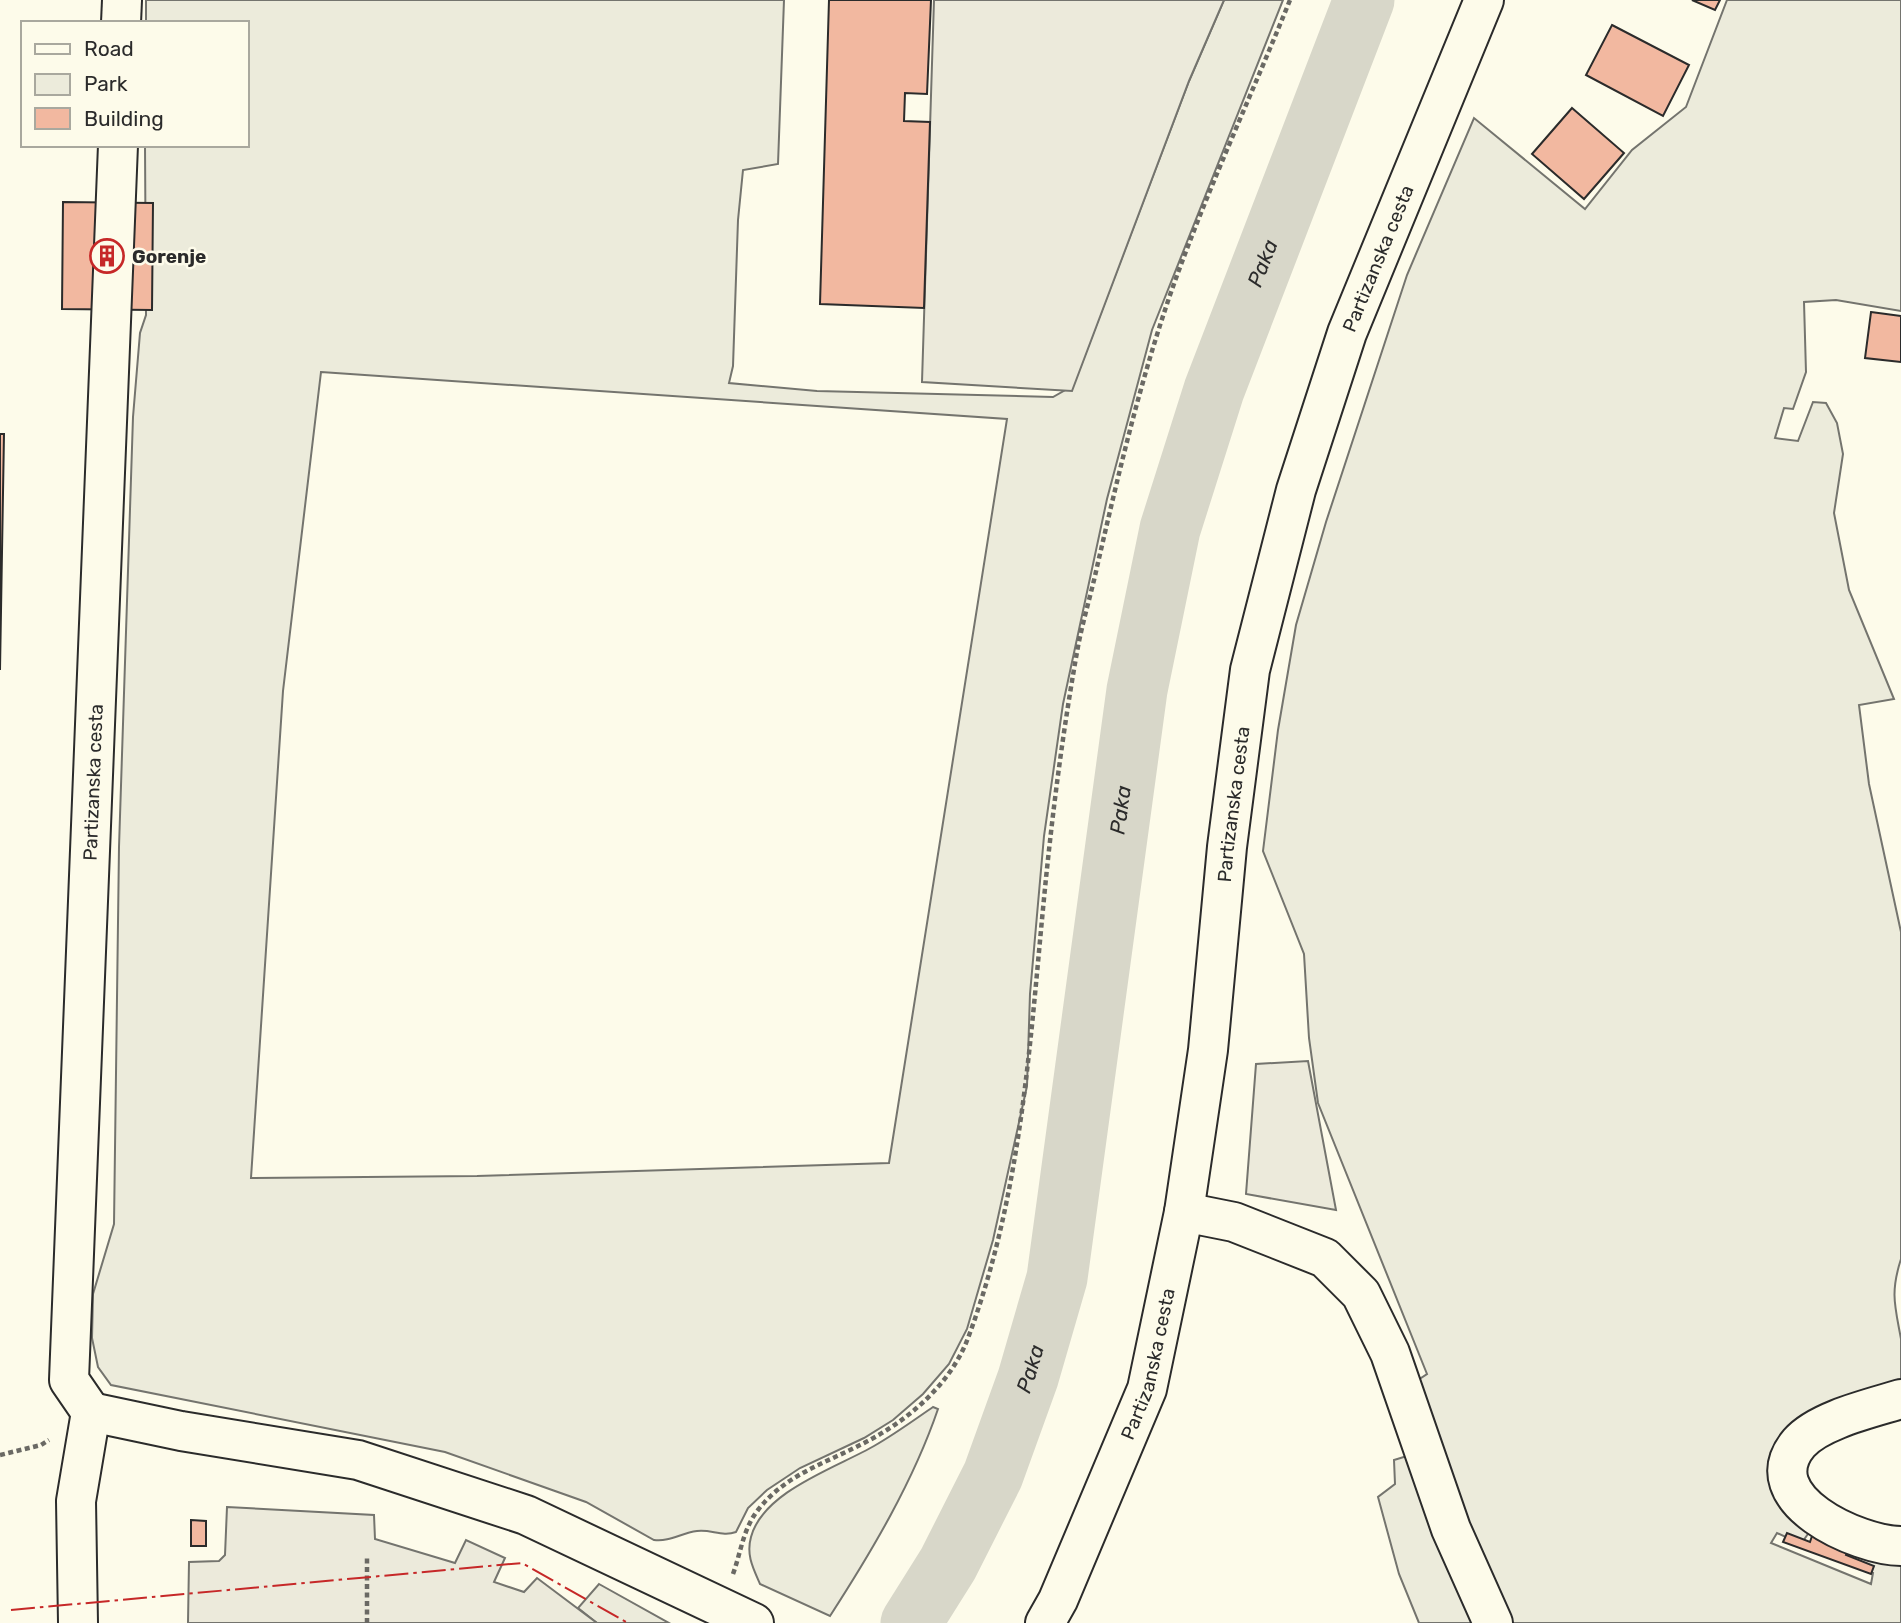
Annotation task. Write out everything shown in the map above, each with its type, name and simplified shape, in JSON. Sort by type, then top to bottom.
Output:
[{"type":"street","points":[[121,21],[122,0]]},
{"type":"street","name":"Partizanska cesta","points":[[1045,1623],[1058,1600],[1147,1389],[1184,1212],[1208,1050],[1227,847],[1250,670],[1296,490],[1347,333],[1484,0]]},
{"type":"street","name":"Partizanska cesta","points":[[91,1412],[69,1380],[118,147]]},
{"type":"street","points":[[1184,1212],[1234,1222],[1325,1258],[1361,1294],[1390,1353],[1451,1529],[1493,1623]]},
{"type":"street","points":[[1901,1399],[1815,1430],[1798,1444],[1788,1464],[1791,1485],[1801,1502],[1826,1523],[1881,1546],[1901,1546]]},
{"type":"street","points":[[78,1623],[76,1501],[91,1412],[181,1431],[358,1460],[526,1516],[754,1623]]},
{"type":"path","points":[[740,1556],[743,1537],[761,1507],[789,1480],[863,1444],[906,1415],[944,1381],[958,1362],[969,1335],[998,1240],[1014,1166],[1032,1045],[1049,855],[1063,744],[1078,649],[1118,474],[1170,297],[1208,197],[1290,0]]},
{"type":"path","points":[[367,1556],[367,1623]]},
{"type":"green space","points":[[146,0],[784,0],[778,164],[743,170],[738,220],[733,366],[729,383],[817,391],[1053,397],[1067,389],[1080,368],[1189,81],[1224,0],[1283,0],[1152,330],[1107,499],[1063,704],[1044,836],[1030,994],[1027,1086],[993,1240],[967,1329],[949,1364],[923,1394],[893,1420],[864,1438],[800,1468],[767,1490],[748,1508],[736,1532],[726,1534],[697,1531],[665,1540],[654,1540],[586,1502],[445,1452],[111,1385],[98,1367],[92,1338],[93,1294],[114,1224],[119,847],[133,417],[140,333],[146,315],[145,147],[248,147],[248,21],[146,21]],"holes":[[[321,372],[1007,419],[889,1163],[477,1176],[251,1178],[283,691]]]},
{"type":"green space","points":[[1727,0],[1901,0],[1901,311],[1836,300],[1804,302],[1806,372],[1793,409],[1784,408],[1775,438],[1798,441],[1813,402],[1826,403],[1837,423],[1843,454],[1834,513],[1849,590],[1894,699],[1859,705],[1869,784],[1901,932],[1901,1259],[1895,1308],[1901,1339],[1901,1394],[1801,1426],[1812,1528],[1801,1544],[1777,1533],[1771,1543],[1871,1584],[1873,1573],[1842,1562],[1850,1546],[1901,1555],[1901,1623],[1505,1623],[1401,1391],[1427,1374],[1318,1103],[1309,1038],[1304,954],[1263,851],[1278,730],[1296,625],[1326,522],[1407,275],[1474,118],[1585,209],[1632,150],[1686,107]]},
{"type":"green space","points":[[933,1407],[938,1409],[904,1489],[830,1616],[760,1584],[749,1550],[758,1521],[770,1506],[804,1482],[874,1446]]},
{"type":"green space","points":[[1407,1456],[1481,1623],[1419,1623],[1399,1574],[1378,1497],[1395,1484],[1394,1460]]},
{"type":"green space","points":[[599,1584],[669,1623],[597,1623],[578,1608]]},
{"type":"shaded area","points":[[934,0],[1224,0],[1189,81],[1072,391],[922,382]]},
{"type":"shaded area","points":[[1308,1061],[1336,1210],[1246,1194],[1256,1064]]},
{"type":"shaded area","points":[[227,1507],[374,1515],[375,1539],[455,1563],[466,1540],[505,1558],[494,1582],[524,1592],[537,1578],[597,1623],[188,1623],[189,1562],[219,1561],[225,1555]]},
{"type":"building","points":[[829,0],[931,0],[927,94],[905,93],[904,121],[930,122],[924,308],[820,304]]},
{"type":"building","points":[[1692,0],[1720,0],[1715,10]]},
{"type":"building","points":[[1612,25],[1689,65],[1663,116],[1586,75]]},
{"type":"building","points":[[1572,108],[1624,153],[1584,199],[1532,154]]},
{"type":"building","name":"Gorenje","points":[[63,202],[153,203],[152,310],[62,309]]},
{"type":"building","points":[[1871,312],[1901,316],[1901,362],[1865,358]]},
{"type":"building","points":[[0,434],[4,434],[0,670]]},
{"type":"building","points":[[191,1520],[206,1521],[206,1546],[191,1546]]},
{"type":"building","points":[[1815,1527],[1851,1540],[1846,1555],[1874,1566],[1871,1574],[1783,1542],[1787,1533],[1810,1542]]},
{"type":"waterway","name":"Paka","points":[[911,1623],[948,1564],[993,1475],[1028,1378],[1057,1278],[1137,690],[1170,529],[1214,390],[1364,0]]},
{"type":"power","points":[[11,1610],[522,1563],[628,1623]]},
{"type":"place","name":"Gorenje","points":[[107,256]]}]
